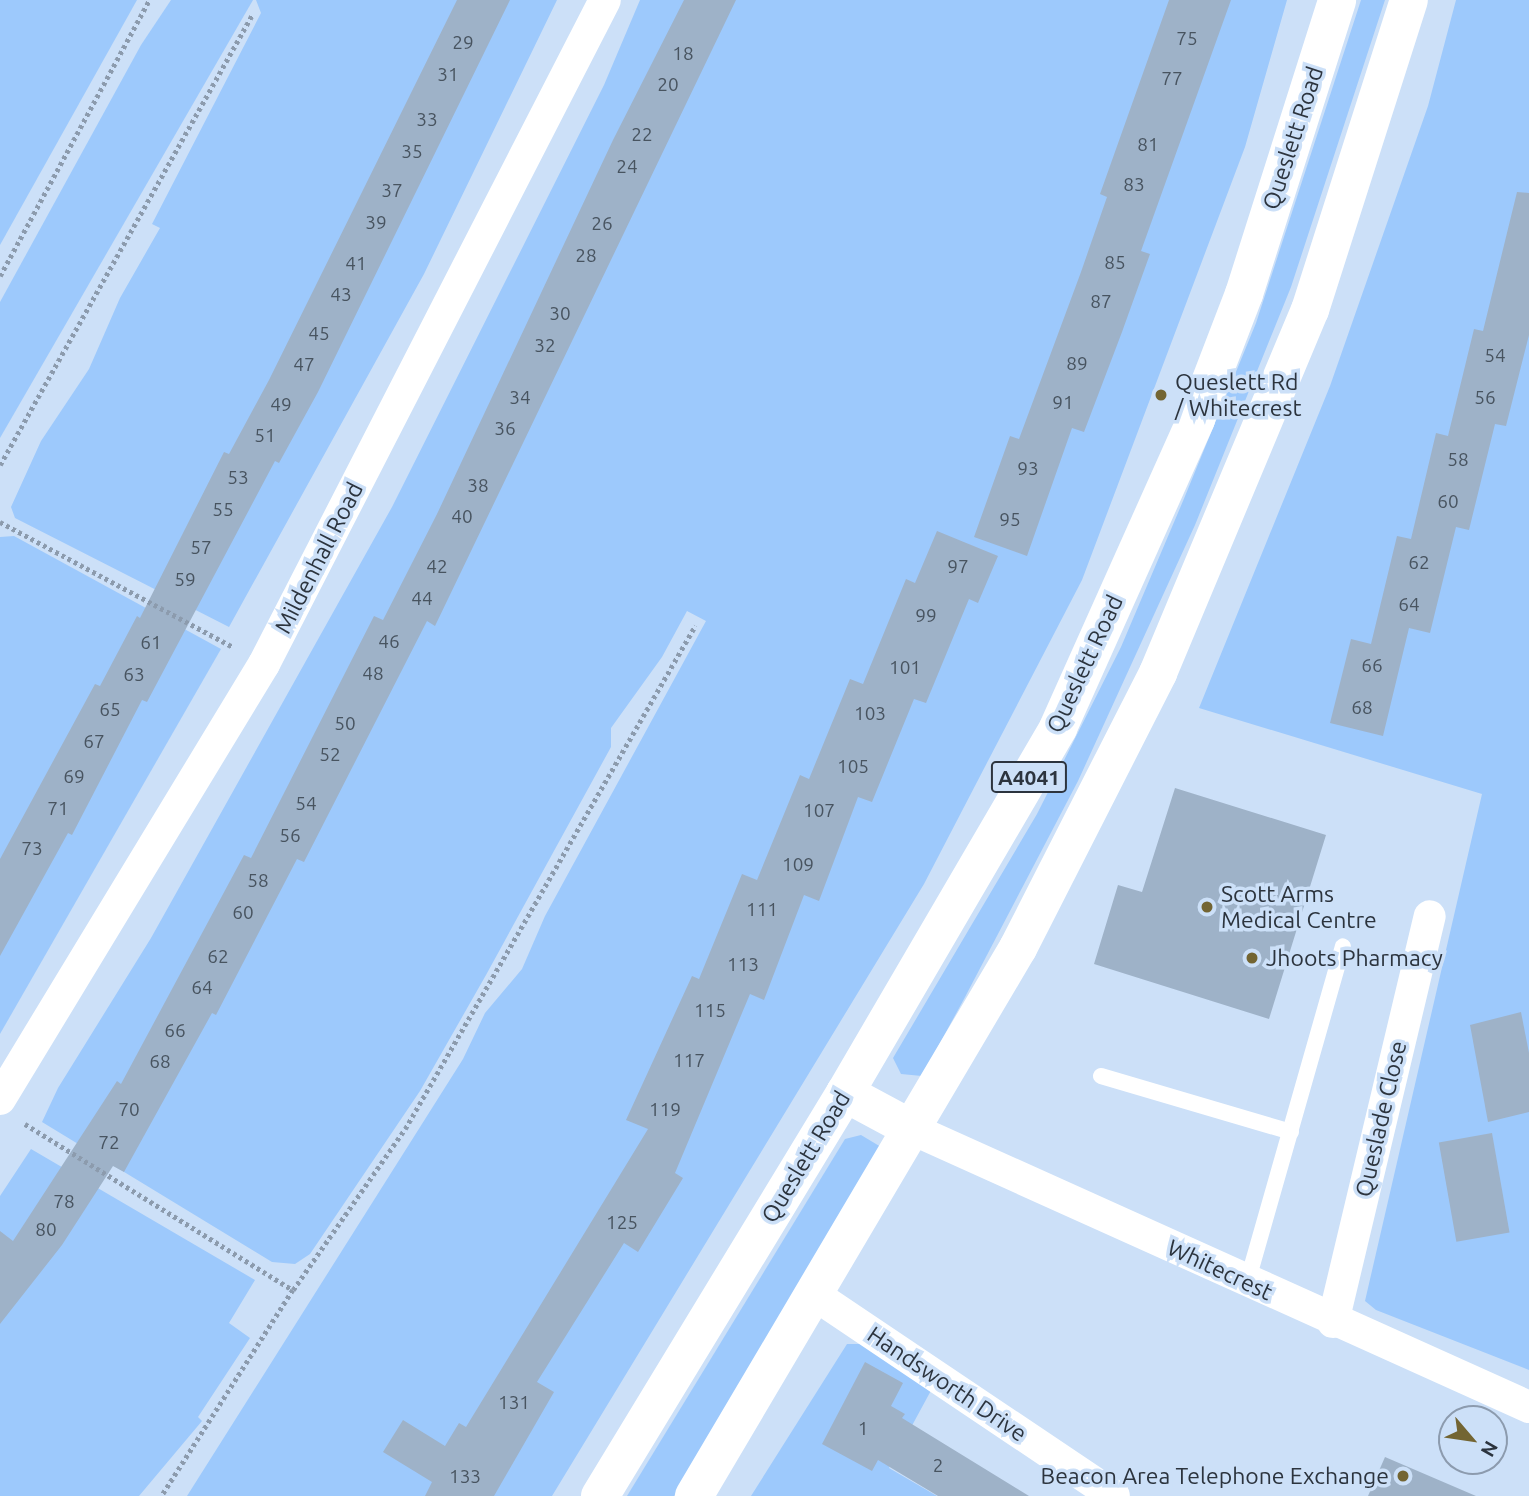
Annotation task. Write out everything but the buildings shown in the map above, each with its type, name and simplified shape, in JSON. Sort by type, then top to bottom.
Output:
[{"type":"highway","name":"Queslett Road","points":[[600,1496],[845,1093],[1063,715],[1196,419],[1244,294],[1337,0]]},
{"type":"highway","name":"A4041","points":[[694,1496],[815,1296],[1018,948],[1158,673],[1310,310],[1409,0]]},
{"type":"highway","points":[[845,1093],[912,1129]]},
{"type":"street","name":"Mildenhall Road","points":[[6,1108],[264,664],[605,0]]},
{"type":"street","name":"Queslade Close","points":[[1333,1322],[1430,916]]},
{"type":"street","name":"Whitecrest","points":[[912,1129],[1333,1322],[1529,1407]]},
{"type":"street","name":"Handsworth Drive","points":[[815,1296],[1114,1496]]},
{"type":"lane","points":[[1247,1283],[1343,946]]},
{"type":"lane","points":[[1101,1076],[1291,1132]]},
{"type":"path","points":[[0,276],[149,0]]},
{"type":"path","points":[[0,465],[252,15]]},
{"type":"path","points":[[0,522],[264,664]]},
{"type":"path","points":[[162,1496],[293,1290],[405,1129],[695,626]]},
{"type":"path","points":[[6,1108],[293,1290]]},
{"type":"shaded area","points":[[0,0],[137,0],[0,245]]},
{"type":"shaded area","points":[[171,0],[253,0],[0,438],[0,302],[141,45]]},
{"type":"shaded area","points":[[256,0],[557,0],[424,274],[229,627],[15,518],[11,507],[41,441],[89,369],[120,298],[160,228],[152,224],[261,13]]},
{"type":"shaded area","points":[[640,0],[1287,0],[1245,147],[1082,580],[924,884],[552,1496],[187,1496],[463,1059],[485,1013],[522,969],[545,916],[706,621],[687,611],[662,657],[611,728],[611,747],[420,1091],[310,1254],[295,1264],[272,1262],[42,1122],[58,1088],[151,938],[392,507],[604,85]]},
{"type":"shaded area","points":[[1361,0],[1385,0],[1291,287],[1195,525],[1078,781],[964,999],[922,1076],[901,1074],[893,1058],[1037,814],[1121,647],[1256,323]]},
{"type":"shaded area","points":[[1456,0],[1529,0],[1529,1370],[1376,1310],[1365,1301],[1482,794],[1199,708],[1330,386],[1428,106]]},
{"type":"shaded area","points":[[14,536],[221,649],[0,1034],[0,537]]},
{"type":"shaded area","points":[[861,1135],[881,1147],[674,1496],[627,1496],[845,1139]]},
{"type":"shaded area","points":[[31,1149],[255,1280],[229,1323],[250,1338],[198,1417],[202,1421],[139,1496],[0,1496],[0,1196]]},
{"type":"shaded area","points":[[847,1344],[870,1344],[934,1385],[889,1468],[937,1496],[751,1496]]},
{"type":"place","name":"Queslett Rd / Whitecrest","points":[[1161,395]]},
{"type":"place","name":"Scott Arms Medical Centre","points":[[1207,907]]},
{"type":"place","name":"Jhoots Pharmacy","points":[[1252,958]]},
{"type":"place","name":"Beacon Area Telephone Exchange","points":[[1403,1476]]}]
